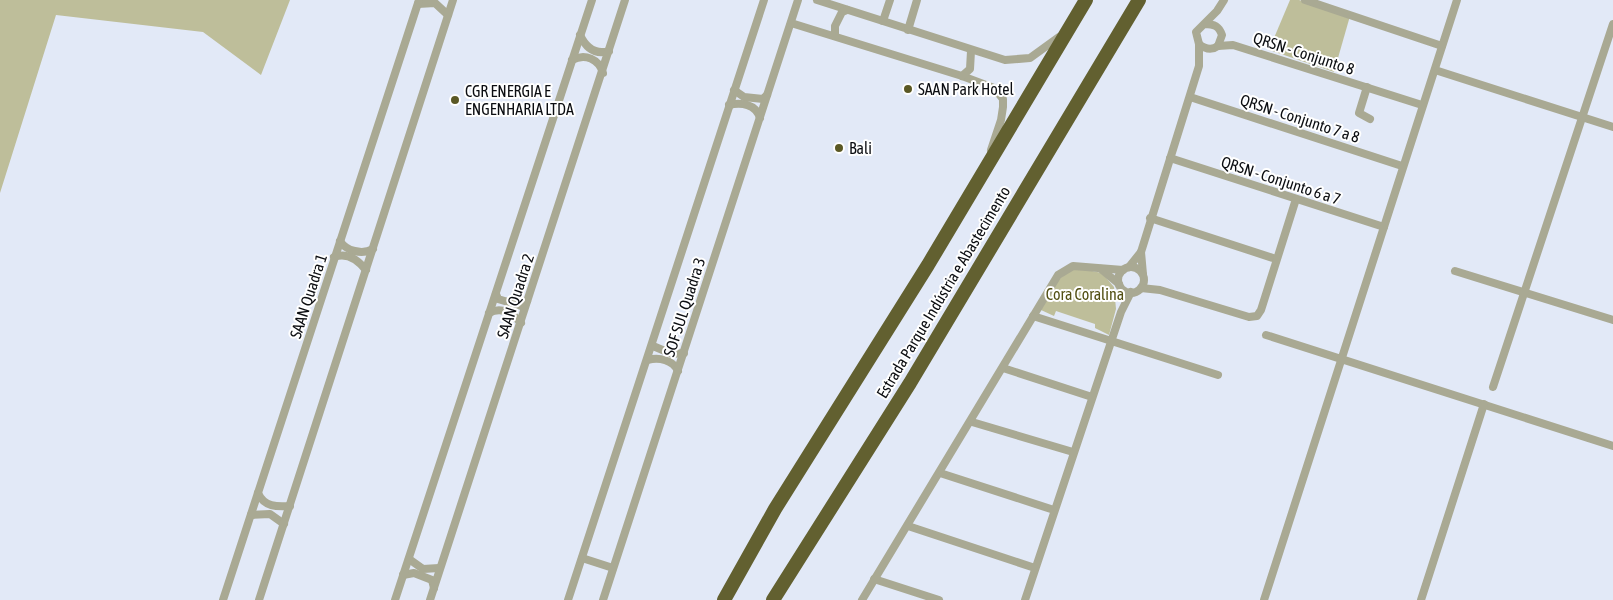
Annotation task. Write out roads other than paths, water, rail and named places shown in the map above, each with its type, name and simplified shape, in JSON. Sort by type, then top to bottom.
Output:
[{"type":"highway","name":"Estrada Parque Indústria e Abastecimento","points":[[724,600],[733,594],[775,509],[928,265],[984,168],[1086,0]]},
{"type":"highway","name":"Estrada Parque Indústria e Abastecimento","points":[[773,600],[910,383],[1139,0]]},
{"type":"street","points":[[259,600],[373,249],[451,0]]},
{"type":"street","points":[[395,600],[592,0]]},
{"type":"street","name":"SAAN Quadra 2","points":[[430,600],[626,0]]},
{"type":"street","points":[[568,600],[653,346],[764,0]]},
{"type":"street","name":"SOF SUL Quadra 3","points":[[603,600],[798,0]]},
{"type":"street","points":[[817,0],[1005,60],[1022,61],[1036,56],[1070,28]]},
{"type":"street","points":[[882,21],[890,0]]},
{"type":"street","points":[[908,30],[918,0]]},
{"type":"street","points":[[1141,288],[1143,275],[1141,252],[1150,218],[1199,66],[1199,44],[1196,32],[1217,11],[1224,0]]},
{"type":"street","points":[[1305,0],[1442,46]]},
{"type":"street","points":[[1264,600],[1402,166],[1457,0]]},
{"type":"street","points":[[418,2],[435,4],[448,14]]},
{"type":"street","name":"SAAN Quadra 1","points":[[223,600],[418,2]]},
{"type":"street","points":[[835,36],[836,23],[842,12],[847,10]]},
{"type":"street","points":[[1199,66],[1222,35],[1218,27],[1217,11]]},
{"type":"street","points":[[791,23],[962,76],[994,88],[1002,99],[1001,120],[984,168]]},
{"type":"street","points":[[1205,24],[1212,24],[1218,27]]},
{"type":"street","points":[[1493,387],[1613,24]]},
{"type":"street","points":[[580,35],[586,46],[594,51],[602,53],[609,50]]},
{"type":"street","name":"QRSN - Conjunto 8","points":[[1222,35],[1233,45],[1422,105]]},
{"type":"street","points":[[1199,44],[1204,48],[1214,48]]},
{"type":"street","name":"QRSN - Conjunto 8","points":[[1214,48],[1233,45]]},
{"type":"street","points":[[962,76],[970,69],[971,50]]},
{"type":"street","points":[[572,60],[582,57],[595,60],[599,63],[603,73]]},
{"type":"street","points":[[1435,70],[1613,127]]},
{"type":"street","name":"QRSN - Conjunto 8","points":[[1367,87],[1359,114],[1370,119]]},
{"type":"street","points":[[734,90],[752,99],[763,99],[768,94]]},
{"type":"street","name":"QRSN - Conjunto 7 a 8","points":[[1190,97],[1402,166]]},
{"type":"street","points":[[729,105],[748,106],[755,109],[760,118]]},
{"type":"street","name":"QRSN - Conjunto 6 a 7","points":[[1170,158],[1384,227]]},
{"type":"street","points":[[1025,600],[1111,340],[1121,312],[1131,292],[1141,288],[1160,290],[1253,318],[1257,316],[1261,310],[1296,199]]},
{"type":"street","points":[[1150,218],[1276,259]]},
{"type":"street","points":[[340,241],[347,248],[356,251],[368,252],[373,249]]},
{"type":"street","points":[[1121,312],[1119,276],[1141,252]]},
{"type":"street","points":[[334,257],[340,255],[355,259],[366,270]]},
{"type":"street","points":[[862,600],[972,422],[1033,316],[1063,271],[1080,265],[1101,269],[1137,268],[1160,290]]},
{"type":"street","points":[[1101,269],[1120,286],[1131,292]]},
{"type":"street","points":[[1455,271],[1613,320]]},
{"type":"street","points":[[496,294],[498,299],[516,306],[524,305],[527,300]]},
{"type":"street","points":[[489,313],[494,310],[507,312],[515,315],[521,323]]},
{"type":"street","points":[[1033,316],[1218,375]]},
{"type":"street","points":[[1266,334],[1613,446]]},
{"type":"street","points":[[653,346],[672,354],[684,353]]},
{"type":"street","points":[[648,360],[654,358],[667,361],[678,371]]},
{"type":"street","points":[[1003,368],[1092,397]]},
{"type":"street","points":[[1421,600],[1484,404]]},
{"type":"street","points":[[972,422],[1073,452]]},
{"type":"street","points":[[940,473],[1054,510]]},
{"type":"street","points":[[258,493],[263,501],[272,506],[290,506]]},
{"type":"street","points":[[251,515],[270,514],[284,524]]},
{"type":"street","points":[[908,526],[1035,568]]},
{"type":"street","points":[[582,558],[613,568]]},
{"type":"street","points":[[409,559],[423,569],[439,568]]},
{"type":"street","points":[[403,575],[420,574],[432,580],[434,588]]},
{"type":"street","points":[[874,579],[939,600]]},
{"type":"place","name":"SAAN Park Hotel","points":[[908,89]]},
{"type":"place","name":"CGR ENERGIA E ENGENHARIA LTDA","points":[[455,100]]},
{"type":"place","name":"Bali","points":[[839,148]]},
{"type":"park label","name":"Cora Coralina","points":[[1085,294]]}]
